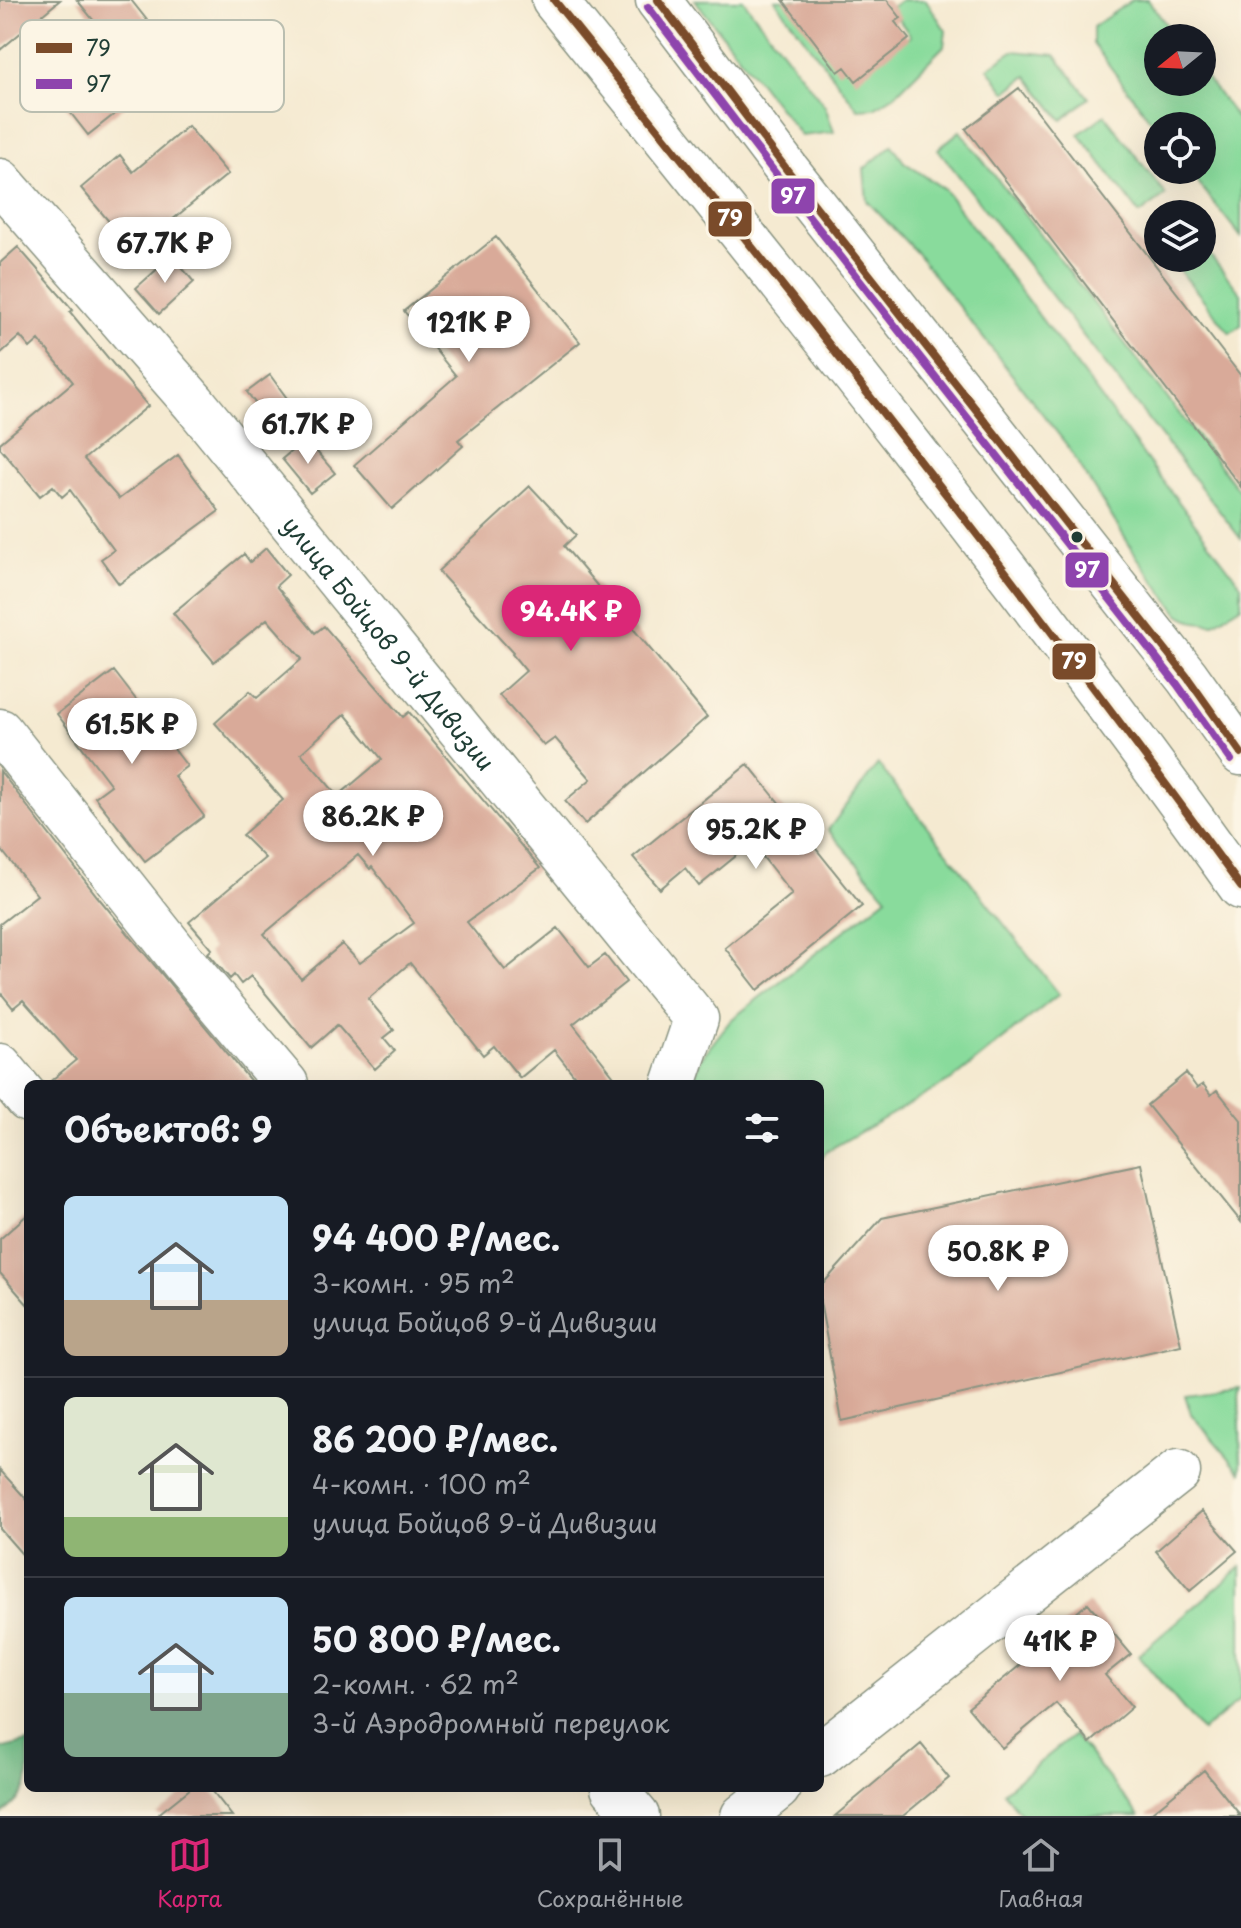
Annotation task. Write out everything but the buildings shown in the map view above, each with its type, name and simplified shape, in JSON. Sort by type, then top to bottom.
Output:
[{"type":"street","points":[[554,0],[960,512],[1129,731],[1241,887]]},
{"type":"street","points":[[658,0],[787,170],[1187,677],[1241,753]]},
{"type":"street","name":"улица Бойцов 9-й Дивизии","points":[[0,181],[194,403],[696,1019],[675,1080]]},
{"type":"street","points":[[0,731],[184,963],[283,1080]]},
{"type":"street","points":[[0,1066],[24,1095]]},
{"type":"street","points":[[824,1752],[1178,1472]]},
{"type":"street","points":[[616,1792],[637,1816]]},
{"type":"street","points":[[743,1816],[773,1792]]},
{"type":"green space","points":[[695,0],[743,0],[825,106],[834,132],[801,136]]},
{"type":"green space","points":[[775,0],[797,0],[856,78],[911,36],[890,8],[901,0],[926,0],[946,31],[944,46],[895,95],[874,108],[858,109]]},
{"type":"green space","points":[[1132,0],[1148,0],[1166,24],[1144,24],[1144,96],[1216,96],[1216,91],[1241,124],[1241,237],[1216,205],[1216,200],[1212,200],[1199,184],[1216,184],[1216,112],[1144,112],[1093,44],[1093,27]]},
{"type":"green space","points":[[1013,51],[1055,55],[1089,98],[1062,120],[1027,76],[1006,92],[988,68]]},
{"type":"green space","points":[[1105,115],[1144,166],[1144,184],[1158,184],[1166,195],[1159,200],[1144,200],[1144,211],[1140,214],[1079,134]]},
{"type":"green space","points":[[960,131],[1241,493],[1241,539],[938,149]]},
{"type":"green space","points":[[892,145],[904,162],[944,189],[1241,585],[1241,606],[1213,624],[1195,622],[1179,614],[1137,557],[1066,444],[916,252],[867,201],[864,169]]},
{"type":"green space","points":[[1216,263],[1241,294],[1241,325],[1230,333],[1181,272],[1216,272]]},
{"type":"green space","points":[[878,764],[1059,994],[955,1078],[824,1155],[824,1080],[693,1080],[701,1058],[731,1020],[887,897],[828,830]]},
{"type":"green space","points":[[1241,1388],[1241,1472],[1191,1414],[1185,1395]]},
{"type":"green space","points":[[1241,1567],[1241,1699],[1202,1731],[1138,1655]]},
{"type":"green space","points":[[1074,1735],[1139,1816],[1023,1816],[1003,1792]]},
{"type":"green space","points":[[24,1743],[24,1792],[0,1816],[0,1749]]},
{"type":"transit line","name":"79","points":[[554,0],[903,439],[1241,887]]},
{"type":"transit line","name":"79","points":[[658,0],[787,170],[1187,677],[1241,753]]},
{"type":"transit line","name":"97","points":[[648,7],[1177,684],[1231,760]]}]
